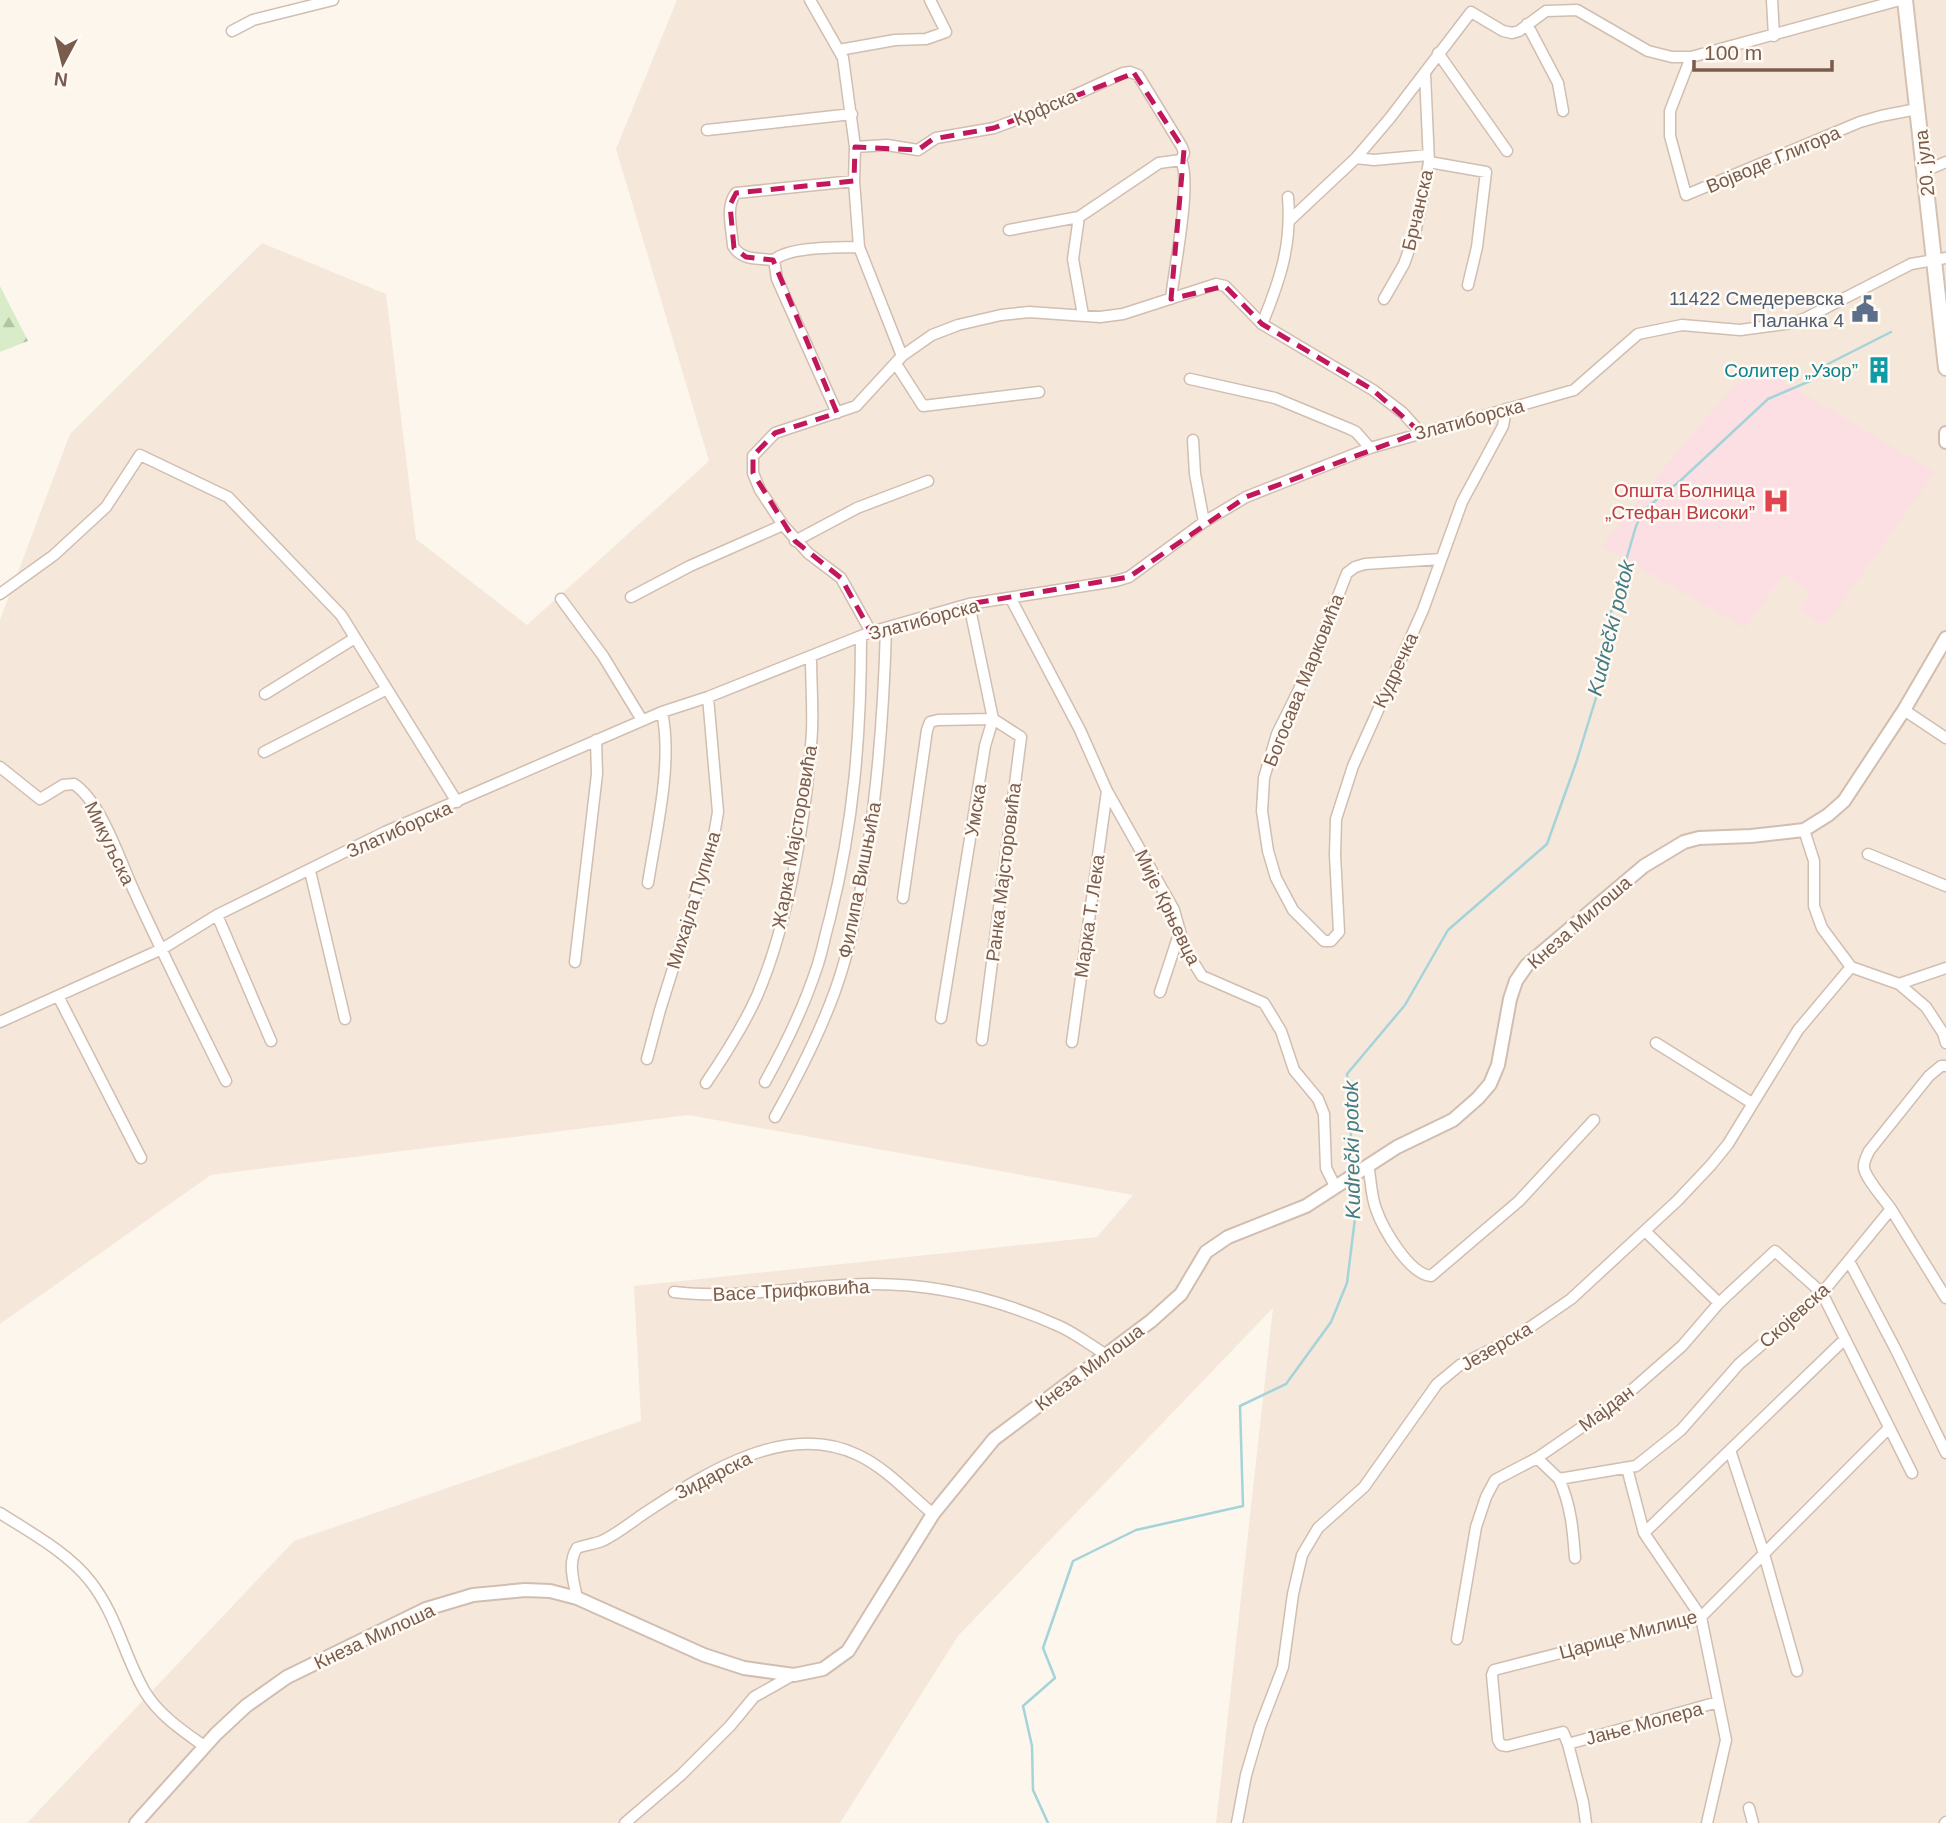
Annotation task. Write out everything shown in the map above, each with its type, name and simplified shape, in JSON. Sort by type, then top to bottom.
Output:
[{"type":"main road","name":"20. јула","points":[[1903,0],[1924,172],[1940,259],[1946,368]]},
{"type":"street","points":[[232,32],[253,20],[332,0]]},
{"type":"street","points":[[810,0],[843,58],[855,147],[854,181],[859,247],[899,360],[919,402],[923,406],[1039,392]]},
{"type":"street","points":[[839,50],[895,40],[926,39],[946,32],[930,0]]},
{"type":"street","points":[[1468,0],[1471,12],[1511,33],[1519,31],[1546,10],[1576,5],[1648,51],[1672,57],[1690,57],[1903,0]]},
{"type":"street","points":[[1772,0],[1774,36]]},
{"type":"street","points":[[1290,220],[1356,158],[1471,12]]},
{"type":"street","points":[[1527,23],[1558,83],[1563,111]]},
{"type":"street","points":[[1438,53],[1507,151]]},
{"type":"street","name":"Војводе Глигора","points":[[1690,57],[1670,111],[1670,136],[1686,195],[1860,122],[1917,109]]},
{"type":"street","name":"Крфска","points":[[855,147],[887,145],[918,150],[936,138],[994,128],[1130,72],[1138,75],[1182,147],[1184,153],[1181,160]]},
{"type":"street","name":"Брчанска","points":[[1384,299],[1404,264],[1415,233],[1428,159],[1425,73]]},
{"type":"street","points":[[707,130],[852,114]]},
{"type":"street","points":[[1356,158],[1428,159],[1486,172],[1477,247],[1468,285]]},
{"type":"street","points":[[1009,230],[1079,217],[1159,163],[1181,160],[1184,166],[1184,194],[1171,299]]},
{"type":"street","points":[[1924,172],[1946,162]]},
{"type":"street","points":[[774,260],[746,257],[734,248],[730,205],[736,193],[854,181]]},
{"type":"street","points":[[1262,324],[1280,280],[1290,220],[1288,197]]},
{"type":"street","points":[[1079,217],[1073,259],[1083,315]]},
{"type":"street","points":[[774,260],[780,254],[804,250],[859,247]]},
{"type":"street","name":"Златиборска","points":[[0,1022],[162,949],[217,915],[385,832],[662,712],[708,697],[866,634],[968,604],[1011,599],[1129,577],[1204,522],[1246,497],[1370,448],[1574,390],[1638,334],[1682,326],[1740,330],[1792,323],[1911,264],[1940,259]]},
{"type":"street","points":[[774,260],[777,279],[837,413]]},
{"type":"street","points":[[765,1082],[797,1018],[817,967],[835,895],[856,776],[866,634],[841,579],[795,541],[760,490],[753,473],[753,456],[775,433],[856,406],[899,360],[932,335],[958,325],[1029,312],[1100,317],[1123,314],[1216,285],[1225,286],[1262,324],[1373,390],[1403,413],[1420,432]]},
{"type":"street","points":[[1190,379],[1275,398],[1356,432],[1370,448]]},
{"type":"street","name":"Кудречка","points":[[1331,941],[1339,932],[1336,819],[1353,766],[1423,610],[1462,502],[1503,426],[1506,409]]},
{"type":"street","points":[[1946,433],[1946,442]]},
{"type":"street","points":[[1193,440],[1195,474],[1204,522]]},
{"type":"street","points":[[0,594],[54,555],[106,507],[140,455],[228,497],[341,615],[457,802]]},
{"type":"street","points":[[795,541],[857,508],[928,481]]},
{"type":"street","points":[[631,597],[690,566],[783,525]]},
{"type":"street","name":"Богосава Марковића","points":[[1331,941],[1324,941],[1293,910],[1276,878],[1268,851],[1262,811],[1264,778],[1277,734],[1311,665],[1347,573],[1355,567],[1441,559]]},
{"type":"street","points":[[561,599],[603,656],[642,720]]},
{"type":"street","name":"Мије Крњевца","points":[[1011,599],[1080,730],[1107,791],[1174,910],[1185,949],[1202,976],[1264,1003],[1281,1031],[1294,1070],[1318,1100],[1324,1114],[1326,1168],[1335,1186]]},
{"type":"street","name":"Умска","points":[[941,1018],[985,746],[993,719],[968,604]]},
{"type":"street","name":"Филипа Вишњића","points":[[775,1117],[797,1078],[830,1004],[853,931],[880,763],[886,628]]},
{"type":"street","points":[[265,695],[355,638]]},
{"type":"street","name":"Кнеза Милоша","points":[[136,1823],[204,1746],[246,1706],[287,1677],[426,1609],[473,1595],[525,1590],[550,1591],[577,1598],[704,1654],[744,1668],[794,1675],[823,1669],[848,1651],[933,1514],[994,1439],[1151,1321],[1181,1294],[1206,1252],[1219,1241],[1306,1206],[1397,1147],[1453,1120],[1478,1098],[1490,1084],[1498,1065],[1510,999],[1516,981],[1527,965],[1644,866],[1665,851],[1699,838],[1804,830],[1844,801],[1904,710],[1946,638]]},
{"type":"street","name":"Жарка Мајсторовића","points":[[706,1083],[744,1023],[758,995],[777,938],[791,879],[803,806],[812,730],[811,656]]},
{"type":"street","points":[[264,752],[387,689]]},
{"type":"street","name":"Михајла Пупина","points":[[647,1059],[713,841],[718,812],[708,697]]},
{"type":"street","points":[[1904,710],[1946,738]]},
{"type":"street","points":[[648,883],[665,753],[666,731],[662,712]]},
{"type":"street","points":[[903,898],[930,722],[993,719]]},
{"type":"street","name":"Ранка Мајсторовића","points":[[982,1040],[1021,737],[993,719]]},
{"type":"street","points":[[575,962],[597,774],[596,740]]},
{"type":"street","name":"Микуљска","points":[[0,767],[40,799],[63,785],[74,784],[85,791],[120,854],[133,890],[162,949]]},
{"type":"street","name":"Марка Т. Лека","points":[[1072,1042],[1107,791]]},
{"type":"street","points":[[1804,830],[1814,861],[1814,906],[1822,928],[1851,967],[1899,984],[1926,1007],[1943,1033],[1946,1043]]},
{"type":"street","points":[[1868,854],[1946,886]]},
{"type":"street","points":[[310,871],[345,1019]]},
{"type":"street","points":[[217,915],[271,1041]]},
{"type":"street","points":[[1160,992],[1179,934]]},
{"type":"street","points":[[162,949],[226,1081]]},
{"type":"street","name":"Језерска","points":[[1237,1823],[1246,1775],[1260,1727],[1283,1667],[1301,1555],[1318,1528],[1364,1487],[1437,1384],[1460,1365],[1516,1337],[1571,1298],[1711,1166],[1728,1144],[1798,1030],[1851,967]]},
{"type":"street","points":[[1899,984],[1946,968]]},
{"type":"street","points":[[58,996],[141,1158]]},
{"type":"street","points":[[1656,1043],[1752,1103]]},
{"type":"street","points":[[1946,1066],[1941,1066],[1929,1076],[1869,1151],[1864,1167],[1867,1176],[1891,1209],[1946,1298]]},
{"type":"street","points":[[1358,1171],[1392,1241],[1414,1270],[1431,1276],[1519,1201],[1594,1120]]},
{"type":"street","name":"Скојевска","points":[[1559,1479],[1636,1466],[1681,1430],[1739,1364],[1822,1293],[1891,1209]]},
{"type":"street","points":[[1645,1231],[1719,1303]]},
{"type":"street","name":"Мајдан","points":[[1458,1638],[1476,1527],[1495,1479],[1536,1458],[1617,1403],[1682,1346],[1719,1303],[1775,1251],[1822,1293]]},
{"type":"street","points":[[1849,1261],[1946,1453]]},
{"type":"street","name":"Васе Трифковића","points":[[674,1292],[737,1296],[848,1284],[917,1286],[985,1298],[1061,1327],[1105,1354]]},
{"type":"street","points":[[1822,1293],[1912,1474]]},
{"type":"street","points":[[1644,1533],[1845,1339]]},
{"type":"street","name":"Царице Милице","points":[[1568,1744],[1563,1732],[1507,1746],[1501,1745],[1498,1740],[1492,1675],[1494,1670],[1701,1617],[1889,1428]]},
{"type":"street","name":"Зидарска","points":[[577,1598],[572,1562],[572,1556],[577,1549],[602,1541],[677,1492],[749,1454],[777,1447],[804,1443],[839,1447],[857,1454],[875,1464],[933,1514]]},
{"type":"street","points":[[1730,1450],[1764,1554],[1797,1671]]},
{"type":"street","points":[[1536,1458],[1559,1479],[1569,1507],[1575,1558]]},
{"type":"street","points":[[1627,1468],[1644,1533],[1701,1617],[1726,1740],[1707,1823]]},
{"type":"street","points":[[0,1513],[64,1555],[89,1579],[107,1604],[145,1693],[167,1718],[204,1746]]},
{"type":"street","points":[[625,1823],[681,1775],[730,1726],[754,1697],[794,1675]]},
{"type":"street","name":"Јање Молера","points":[[1586,1823],[1568,1744],[1718,1702]]},
{"type":"street","points":[[1749,1808],[1753,1823]]},
{"type":"highlighted area","points":[[1134,73],[1184,150],[1171,299],[1225,286],[1262,324],[1373,390],[1420,432],[1246,497],[1129,577],[969,604],[871,632],[841,578],[795,541],[753,473],[753,456],[775,433],[837,413],[773,260],[746,257],[734,248],[730,205],[736,193],[854,181],[855,147],[918,150],[933,139],[994,128]]},
{"type":"shaded area","points":[[677,0],[1946,0],[1946,1823],[1216,1823],[1273,1308],[958,1636],[840,1823],[27,1823],[294,1541],[641,1421],[634,1286],[1097,1237],[1133,1195],[688,1115],[211,1175],[0,1324],[0,620],[70,434],[262,243],[386,294],[416,539],[527,625],[709,461],[616,149]]},
{"type":"shaded area","name":"Општа Болница „Стефан Високи”","points":[[1755,364],[1935,472],[1825,626],[1801,611],[1809,592],[1784,574],[1745,628],[1602,546],[1689,437]]},
{"type":"green space","points":[[0,286],[28,341],[0,352]]},
{"type":"waterway","name":"Kudrečki potok","points":[[1353,1169],[1347,1074],[1405,1005],[1448,930],[1547,844],[1576,763],[1610,652],[1610,616],[1636,526],[1644,510],[1680,481],[1768,399],[1810,381],[1820,368],[1891,332]]},
{"type":"waterway","name":"Kudrečki potok","points":[[1048,1823],[1033,1790],[1032,1746],[1023,1706],[1055,1678],[1043,1648],[1073,1561],[1136,1530],[1243,1506],[1240,1406],[1286,1384],[1331,1322],[1347,1283],[1357,1202],[1354,1179]]},
{"type":"place","name":"11422 Смедеревска Паланка 4","points":[[1865,309]]},
{"type":"place","name":"Солитер „Узор”","points":[[1879,370]]},
{"type":"place","name":"Општа Болница „Стефан Високи”","points":[[1776,501]]}]
